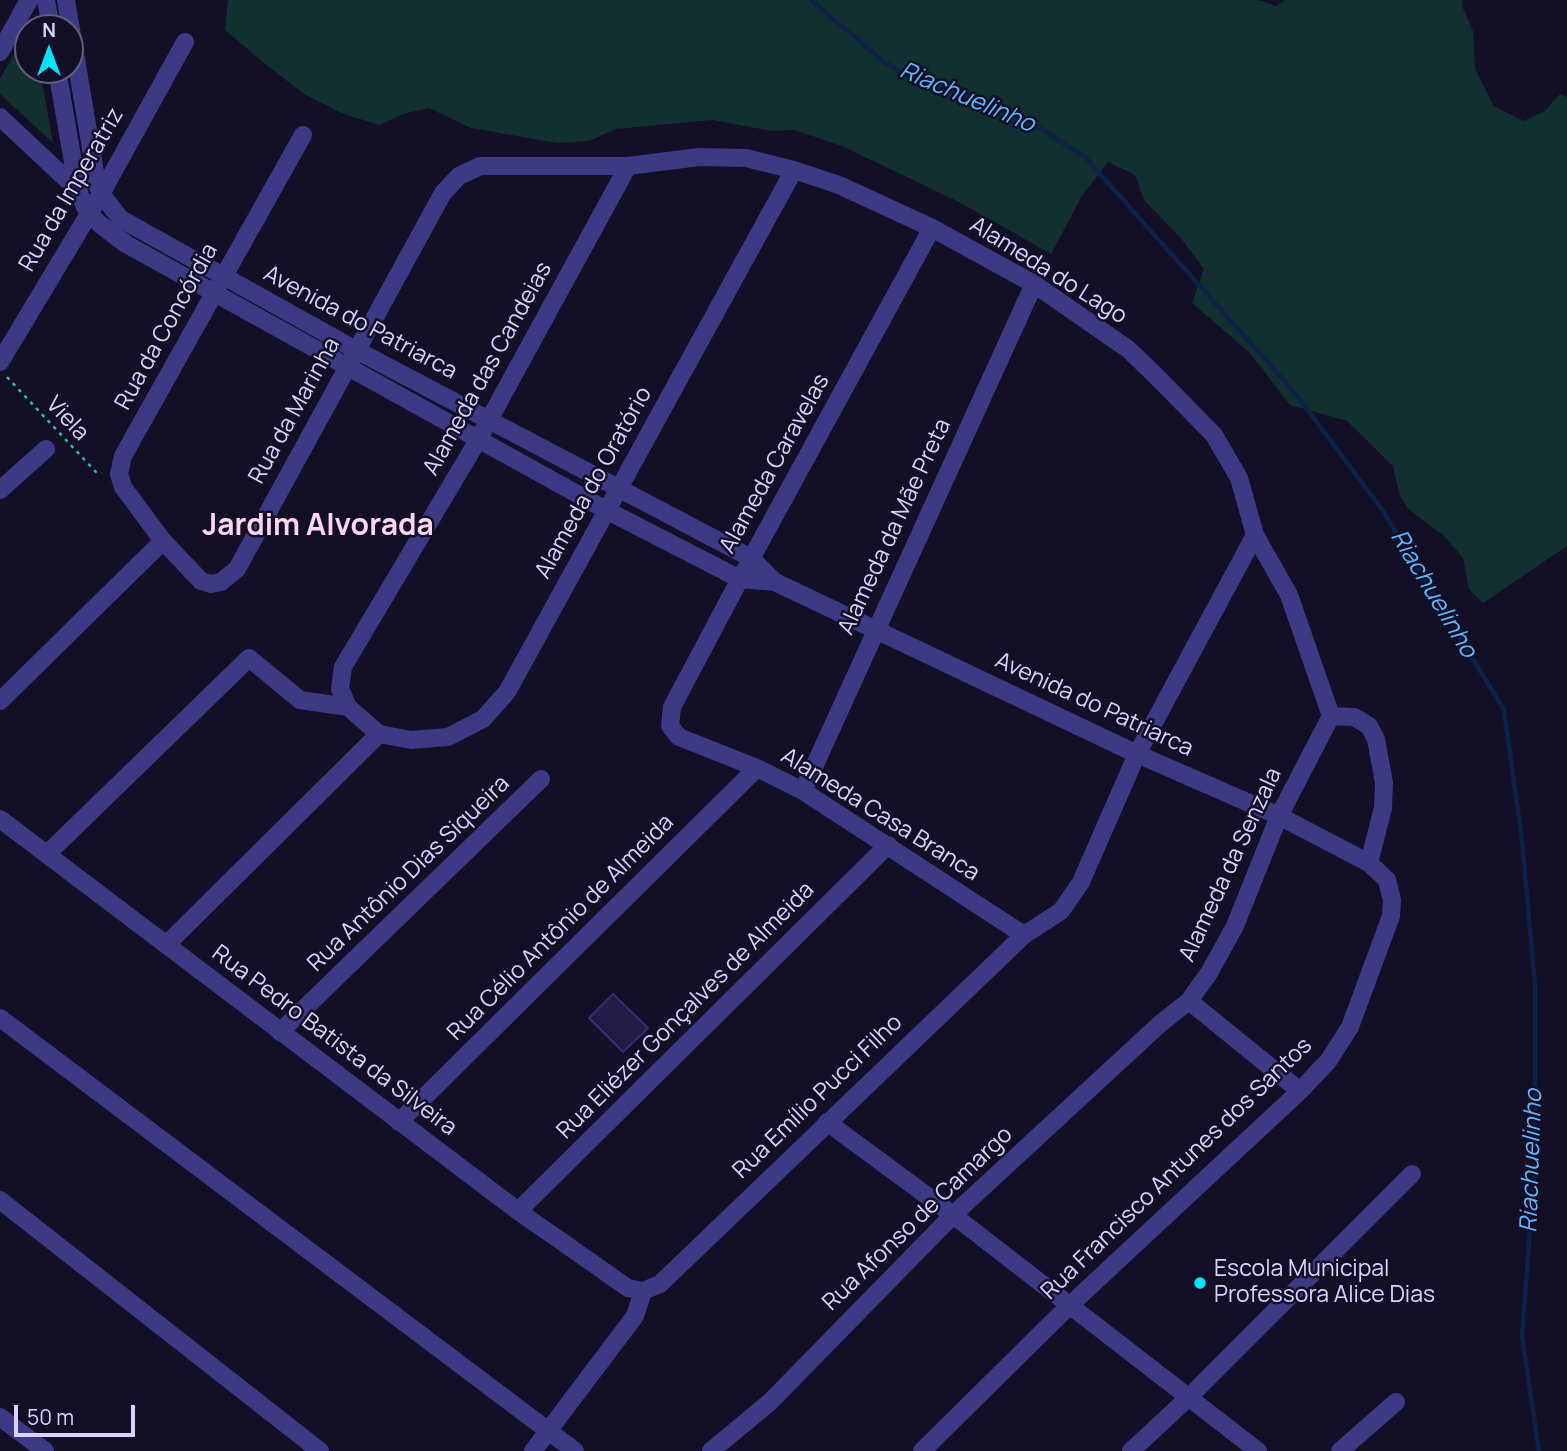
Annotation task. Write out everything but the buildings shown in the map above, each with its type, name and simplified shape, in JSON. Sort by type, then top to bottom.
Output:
[{"type":"street","points":[[0,52],[29,0]]},
{"type":"street","points":[[0,117],[78,191],[99,189],[66,0]]},
{"type":"street","name":"Rua da Imperatriz","points":[[0,362],[185,42]]},
{"type":"street","name":"Avenida do Patriarca","points":[[59,84],[78,191],[88,213],[126,244],[606,510],[740,579],[775,582]]},
{"type":"street","name":"Rua da Concórdia","points":[[119,474],[123,456],[303,135]]},
{"type":"street","name":"Alameda do Lago","points":[[443,193],[459,176],[480,166],[628,166],[699,157],[746,158],[794,170],[839,186],[932,228],[1034,284],[1128,349],[1214,435],[1239,478],[1255,535],[1289,595],[1331,716]]},
{"type":"street","name":"Alameda das Candeias","points":[[348,707],[340,689],[343,667],[478,440],[628,166]]},
{"type":"street","name":"Alameda do Oratório","points":[[379,734],[411,740],[448,737],[483,719],[507,692],[794,170]]},
{"type":"street","name":"Avenida do Patriarca","points":[[99,189],[121,219],[356,350],[751,558],[775,582],[1137,754],[1279,816],[1369,863],[1387,880]]},
{"type":"street","name":"Rua da Marinha","points":[[163,541],[201,581],[211,584],[220,582],[237,569],[443,193]]},
{"type":"street","name":"Alameda Caravelas","points":[[670,726],[672,707],[932,228]]},
{"type":"street","name":"Alameda da Mãe Preta","points":[[803,791],[874,630],[1034,284]]},
{"type":"street","points":[[0,490],[46,449]]},
{"type":"street","points":[[0,701],[163,541],[123,486],[119,474]]},
{"type":"street","name":"Rua Emílio Pucci Filho","points":[[643,1291],[660,1284],[1024,935],[1061,911],[1081,882],[1137,754],[1255,535]]},
{"type":"street","points":[[47,854],[249,658],[300,700],[348,707],[379,734],[167,944]]},
{"type":"street","points":[[1331,716],[1354,717],[1369,726],[1376,739],[1384,783],[1383,808],[1369,863]]},
{"type":"street","name":"Alameda da Senzala","points":[[1161,1023],[1189,1001],[1209,973],[1235,926],[1279,816],[1331,716]]},
{"type":"street","name":"Alameda Casa Branca","points":[[670,726],[679,737],[757,768],[803,791],[1024,935]]},
{"type":"street","name":"Rua Célio Antônio de Almeida","points":[[399,1122],[757,768]]},
{"type":"street","name":"Rua Antônio Dias Siqueira","points":[[279,1032],[541,779]]},
{"type":"street","name":"Rua Pedro Batista da Silveira","points":[[1,822],[167,944],[279,1032],[518,1211],[628,1287],[643,1291]]},
{"type":"street","name":"Rua Eliézer Gonçalves de Almeida","points":[[518,1211],[888,845]]},
{"type":"street","name":"Rua Francisco Antunes dos Santos","points":[[922,1451],[1069,1306],[1300,1091],[1329,1060],[1350,1027],[1391,916],[1392,900],[1387,880]]},
{"type":"street","points":[[1189,1001],[1300,1091]]},
{"type":"street","points":[[0,1018],[575,1451]]},
{"type":"street","name":"Rua Afonso de Camargo","points":[[711,1451],[770,1402],[953,1214],[1161,1023]]},
{"type":"street","points":[[827,1122],[953,1214],[1258,1451]]},
{"type":"street","points":[[1131,1451],[1188,1398],[1412,1174]]},
{"type":"street","points":[[0,1200],[320,1451]]},
{"type":"street","points":[[533,1451],[635,1316],[643,1291]]},
{"type":"street","points":[[1339,1451],[1396,1402]]},
{"type":"street","points":[[0,1417],[23,1445],[45,1451]]},
{"type":"path","name":"Viela","points":[[1,370],[96,472],[119,474]]},
{"type":"green space","points":[[228,0],[1258,0],[1276,6],[1285,0],[1462,0],[1473,31],[1475,68],[1494,106],[1523,121],[1545,111],[1560,94],[1567,97],[1567,546],[1483,603],[1469,589],[1463,558],[1444,536],[1408,509],[1399,493],[1393,466],[1347,421],[1290,405],[1250,353],[1192,303],[1204,269],[1180,237],[1144,200],[1135,175],[1108,162],[1082,196],[1051,254],[959,202],[842,146],[795,130],[772,131],[712,120],[616,129],[589,141],[557,143],[471,128],[429,108],[403,114],[379,125],[341,113],[304,94],[264,63],[225,30]]},
{"type":"green space","points":[[14,54],[14,84],[42,84],[53,143],[0,94],[0,79]]},
{"type":"waterway","name":"Riachuelinho","points":[[811,0],[884,62],[909,77],[931,86],[972,96],[1021,116],[1085,157],[1296,394],[1383,511],[1504,710],[1522,840],[1535,986],[1535,1164],[1522,1336],[1539,1451]]},
{"type":"place","name":"Escola Municipal Professora Alice Dias","points":[[1200,1283]]},
{"type":"district","name":"Jardim Alvorada","points":[[318,527]]}]
